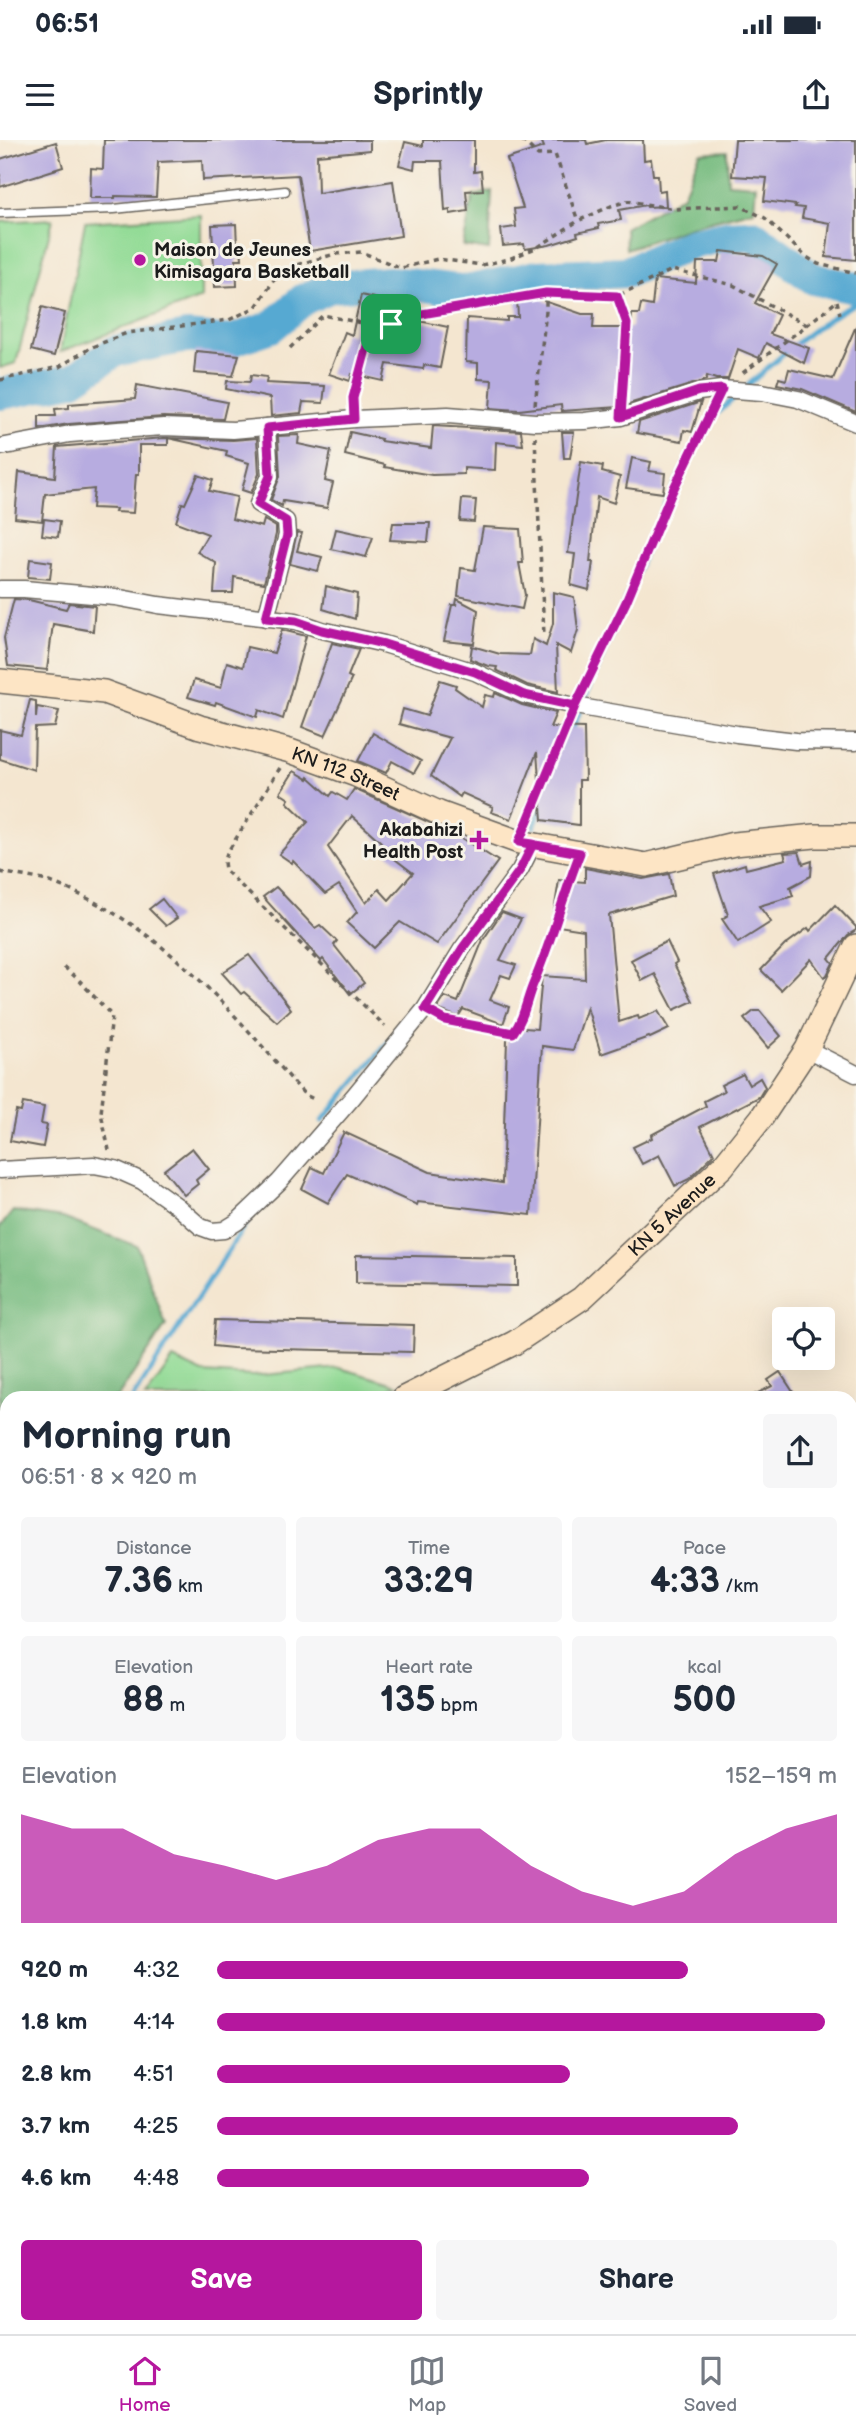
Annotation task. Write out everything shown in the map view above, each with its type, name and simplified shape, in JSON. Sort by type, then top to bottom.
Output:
[{"type":"street","points":[[0,447],[70,434],[118,430],[233,430],[354,419],[448,415],[535,422],[621,417],[699,391],[722,389],[762,392],[798,399],[856,423]]},
{"type":"street","points":[[266,618],[287,535],[286,521],[258,504],[270,476],[267,428]]},
{"type":"street","points":[[0,590],[24,589],[115,597],[158,605],[296,621],[475,672],[524,695],[737,734],[796,741],[856,742]]},
{"type":"street","name":"KN 112 Street","points":[[0,681],[104,692],[200,727],[290,751],[356,775],[439,813],[526,843],[646,865],[734,844],[815,836],[856,836]]},
{"type":"street","points":[[0,1170],[94,1165],[116,1169],[142,1181],[201,1227],[212,1231],[223,1230],[237,1222],[279,1182],[425,1009],[462,949],[520,870],[526,843]]},
{"type":"street","name":"KN 5 Avenue","points":[[418,1391],[514,1343],[582,1298],[723,1166],[762,1117],[807,1049],[856,946]]},
{"type":"street","points":[[807,1049],[856,1074]]},
{"type":"lane","points":[[0,213],[114,209],[285,191]]},
{"type":"path","points":[[523,140],[538,155],[555,153],[578,221]]},
{"type":"path","points":[[0,380],[59,367],[92,348],[127,333],[229,320],[256,307],[274,280],[296,265],[335,254],[361,252],[401,268],[438,259],[482,265],[509,259],[538,247],[578,221],[611,205],[628,201],[675,209],[740,206],[765,218],[805,256],[818,264],[856,273]]},
{"type":"path","points":[[290,348],[323,316],[385,328],[404,317],[546,293],[617,296],[672,270],[733,285],[807,325]]},
{"type":"path","points":[[544,635],[535,422],[546,293]]},
{"type":"path","points":[[617,296],[627,324],[621,417]]},
{"type":"path","points":[[526,843],[575,706],[626,602],[672,492],[722,389],[837,301],[840,314]]},
{"type":"path","points":[[354,419],[353,398],[369,338],[389,329],[391,324]]},
{"type":"path","points":[[290,751],[227,853],[224,862],[226,870],[385,1026]]},
{"type":"path","points":[[425,1009],[445,1020],[513,1033],[522,1021],[580,853]]},
{"type":"path","points":[[0,872],[61,886],[120,918],[160,945],[207,985],[305,1095],[316,1100]]},
{"type":"path","points":[[64,967],[112,1016],[101,1113],[107,1146],[116,1169]]},
{"type":"green space","points":[[727,151],[728,183],[756,185],[754,210],[699,224],[626,249],[625,228],[683,195],[700,153]]},
{"type":"green space","points":[[492,191],[489,250],[463,246],[473,196]]},
{"type":"green space","name":"Maison de Jeunes Kimisagara Basketball","points":[[201,215],[201,298],[60,352],[85,222]]},
{"type":"green space","points":[[53,219],[16,363],[0,368],[0,222]]},
{"type":"green space","points":[[13,1211],[63,1218],[137,1246],[166,1325],[122,1391],[0,1391],[0,1227]]},
{"type":"green space","points":[[173,1359],[203,1373],[252,1376],[340,1368],[398,1385],[383,1391],[150,1391]]},
{"type":"building","points":[[104,140],[370,140],[370,150],[317,155],[318,193],[393,181],[401,236],[310,251],[298,175],[203,180],[202,160],[158,162],[156,197],[90,198],[91,168],[103,169]]},
{"type":"building","points":[[423,140],[474,140],[474,172],[481,171],[483,190],[466,191],[468,211],[450,214],[450,210],[445,211],[442,161],[415,161],[414,169],[399,165],[405,142],[423,146]]},
{"type":"building","points":[[541,140],[586,140],[587,144],[606,140],[643,140],[644,160],[651,159],[653,175],[658,175],[659,191],[665,190],[666,206],[646,205],[619,210],[621,220],[598,224],[599,228],[577,233],[578,236],[549,245],[525,249],[524,244],[503,246],[501,229],[516,227],[514,209],[523,208],[507,159],[544,147]]},
{"type":"building","points":[[735,140],[856,140],[856,260],[826,257],[830,223],[802,218],[804,208],[795,207],[796,205],[764,201],[767,178],[732,176]]},
{"type":"building","points":[[56,142],[63,167],[0,187],[0,159]]},
{"type":"building","points":[[236,224],[237,246],[241,246],[242,259],[236,259],[237,286],[215,287],[212,225]]},
{"type":"building","points":[[721,251],[763,256],[777,264],[755,303],[779,315],[770,334],[809,348],[804,363],[766,343],[759,358],[738,349],[728,379],[707,376],[706,380],[619,407],[562,411],[561,405],[519,410],[490,408],[492,380],[478,379],[478,363],[466,362],[467,318],[507,321],[507,317],[518,317],[517,299],[544,297],[544,301],[582,314],[594,314],[593,328],[631,328],[632,314],[639,314],[641,304],[652,306],[655,279],[696,283],[697,262],[719,262]]},
{"type":"building","points":[[361,295],[395,303],[388,336],[414,340],[419,321],[448,327],[440,368],[424,365],[423,369],[387,364],[383,381],[352,374],[350,381],[329,374],[345,332],[352,335]]},
{"type":"building","points":[[42,307],[65,313],[54,356],[31,350]]},
{"type":"building","points":[[856,326],[856,412],[802,389],[777,384],[779,378],[786,380],[789,369],[833,379]]},
{"type":"building","points":[[196,351],[239,355],[233,376],[194,373]]},
{"type":"building","points":[[251,375],[267,377],[266,383],[325,386],[323,403],[303,402],[301,413],[271,416],[270,398],[226,389],[227,381],[250,382]]},
{"type":"building","points":[[137,385],[227,402],[223,419],[163,417],[39,429],[39,416],[56,416],[55,409],[69,408],[69,404],[135,399]]},
{"type":"building","points":[[701,402],[692,432],[684,430],[682,441],[637,433],[639,422]]},
{"type":"building","points":[[433,426],[521,431],[523,445],[496,442],[495,470],[464,468],[464,474],[432,475],[384,467],[385,465],[345,455],[350,432],[381,439],[380,441],[431,448]]},
{"type":"building","points":[[562,432],[574,432],[570,458],[564,458]]},
{"type":"building","points":[[299,435],[298,444],[331,451],[325,481],[333,483],[327,508],[283,501],[282,506],[271,500],[280,476],[278,436]]},
{"type":"building","points":[[168,438],[168,445],[139,445],[139,474],[136,474],[133,513],[92,508],[94,489],[45,494],[42,521],[15,518],[19,472],[55,477],[57,447]]},
{"type":"building","points":[[169,438],[257,438],[259,474],[251,493],[242,490],[249,463],[226,456],[227,451]]},
{"type":"building","points":[[632,458],[651,462],[649,471],[665,473],[663,493],[626,488]]},
{"type":"building","points":[[581,462],[603,466],[602,472],[620,477],[614,503],[597,497],[589,590],[571,585],[575,554],[568,553]]},
{"type":"building","points":[[198,475],[213,480],[209,491],[237,497],[232,519],[262,527],[264,520],[276,527],[264,583],[234,577],[233,593],[214,593],[216,563],[197,552],[208,534],[176,522],[182,503],[185,504]]},
{"type":"building","points":[[462,499],[476,500],[474,522],[460,521]]},
{"type":"building","points":[[44,519],[60,521],[58,537],[42,535]]},
{"type":"building","points":[[393,523],[430,523],[428,542],[390,540]]},
{"type":"building","points":[[483,527],[520,529],[523,563],[519,563],[525,595],[522,609],[458,596],[461,568],[475,570]]},
{"type":"building","points":[[336,529],[373,537],[366,557],[331,549]]},
{"type":"building","points":[[297,532],[302,533],[297,551],[322,557],[318,571],[290,564]]},
{"type":"building","points":[[30,559],[52,562],[50,579],[28,577]]},
{"type":"building","points":[[326,586],[357,594],[355,619],[323,609]]},
{"type":"building","points":[[553,592],[574,597],[578,630],[571,653],[556,645],[558,692],[527,685],[496,670],[497,667],[470,659],[472,646],[500,654],[530,655],[533,639],[546,646],[553,623]]},
{"type":"building","points":[[14,599],[66,609],[69,603],[95,606],[93,631],[53,624],[47,670],[8,666],[4,638]]},
{"type":"building","points":[[457,599],[478,610],[474,644],[444,641],[452,605],[456,605]]},
{"type":"building","points":[[282,630],[306,636],[283,719],[259,710],[257,717],[216,702],[215,705],[188,697],[194,680],[221,688],[227,662],[243,667],[247,647],[274,653]]},
{"type":"building","points":[[332,643],[359,649],[348,676],[352,678],[325,736],[302,727]]},
{"type":"building","points":[[440,680],[456,685],[455,688],[482,707],[485,695],[494,697],[495,693],[522,705],[556,713],[550,727],[584,728],[585,780],[579,780],[579,825],[542,820],[537,752],[511,819],[491,812],[493,807],[462,793],[460,797],[431,776],[450,738],[399,724],[403,709],[427,716]]},
{"type":"building","points":[[30,700],[36,701],[36,718],[37,707],[59,711],[55,727],[35,728],[34,770],[0,759],[0,730],[21,735]]},
{"type":"building","points":[[373,733],[421,761],[414,773],[392,761],[386,773],[358,761]]},
{"type":"building","points":[[294,771],[308,779],[309,777],[330,796],[333,792],[347,800],[354,789],[453,833],[498,861],[437,944],[400,922],[374,948],[347,923],[357,912],[339,885],[325,894],[293,861],[292,863],[279,854],[308,822],[287,802],[289,799],[280,793]],"holes":[[[352,816],[381,842],[378,846],[413,873],[389,900],[379,889],[366,903],[328,847]]]},
{"type":"building","points":[[799,852],[803,864],[812,861],[811,876],[790,887],[793,896],[759,906],[771,922],[738,943],[722,919],[728,915],[714,874],[745,864],[746,869],[786,859],[784,853]]},
{"type":"building","points":[[585,868],[643,879],[669,874],[673,896],[609,915],[619,1022],[638,1016],[639,1019],[658,1011],[669,1029],[601,1054],[587,1007],[573,1050],[542,1046],[531,1215],[418,1202],[417,1205],[347,1174],[328,1203],[302,1189],[312,1167],[324,1173],[344,1132],[430,1172],[502,1183],[507,1040],[511,1027],[537,1029],[542,976],[585,979],[584,930],[552,925],[559,880],[585,882]]},
{"type":"building","points":[[276,887],[315,928],[320,925],[337,941],[334,945],[364,983],[350,994],[323,959],[321,961],[263,897]]},
{"type":"building","points":[[162,899],[177,918],[166,926],[149,909]]},
{"type":"building","points":[[835,905],[856,930],[848,935],[829,958],[833,963],[827,975],[824,977],[811,959],[781,990],[761,970],[785,945],[808,928],[810,931]]},
{"type":"building","points":[[502,912],[521,919],[500,960],[516,965],[510,978],[501,975],[490,1000],[509,1007],[503,1024],[463,1009],[458,1017],[437,1009],[445,997],[458,1002],[483,940]]},
{"type":"building","points":[[667,941],[677,962],[674,964],[693,1001],[674,1010],[655,974],[642,981],[631,960]]},
{"type":"building","points":[[249,955],[291,1009],[277,1022],[244,992],[241,994],[222,973]]},
{"type":"building","points":[[754,1011],[760,1011],[781,1036],[768,1048],[744,1019]]},
{"type":"building","points":[[743,1074],[749,1085],[760,1078],[765,1087],[759,1097],[700,1127],[714,1154],[689,1179],[675,1186],[659,1155],[642,1164],[633,1147],[706,1106],[704,1101],[724,1091],[721,1085]]},
{"type":"building","points":[[23,1103],[44,1107],[41,1124],[47,1125],[43,1147],[10,1141],[16,1111],[21,1112]]},
{"type":"building","points":[[192,1148],[209,1169],[196,1180],[198,1184],[184,1195],[164,1170]]},
{"type":"building","points":[[356,1255],[517,1258],[517,1286],[356,1283]]},
{"type":"building","points":[[215,1320],[414,1325],[413,1352],[213,1346]]},
{"type":"building","points":[[780,1372],[792,1391],[762,1391],[772,1386],[768,1380]]},
{"type":"waterway","points":[[0,394],[72,380],[116,351],[187,337],[230,341],[271,327],[304,299],[331,287],[389,282],[467,291],[537,276],[627,272],[690,244],[726,236],[753,235],[814,279],[856,288]]},
{"type":"waterway","points":[[746,387],[812,331],[856,303]]},
{"type":"waterway","points":[[571,733],[658,521],[699,435],[706,423],[739,394]]},
{"type":"waterway","points":[[534,827],[543,804]]},
{"type":"waterway","points":[[407,1019],[433,981]]},
{"type":"waterway","points":[[322,1121],[394,1035]]},
{"type":"waterway","points":[[138,1391],[249,1219]]},
{"type":"place","name":"Maison de Jeunes Kimisagara Basketball","points":[[140,260]]},
{"type":"place","name":"Akabahizi Health Post","points":[[479,840]]},
{"type":"route","points":[[391,324],[389,329],[369,338],[353,398],[354,419],[267,428],[270,476],[258,504],[286,521],[287,535],[266,618],[296,621],[322,630],[384,644],[475,672],[524,695],[575,706],[519,842],[533,844],[520,870],[462,949],[425,1009],[445,1020],[513,1033],[522,1021],[580,853],[519,842],[547,774],[575,706],[626,602],[672,492],[722,389],[699,391],[621,417],[627,324],[617,296],[546,293],[464,305],[404,317],[391,324]]}]
